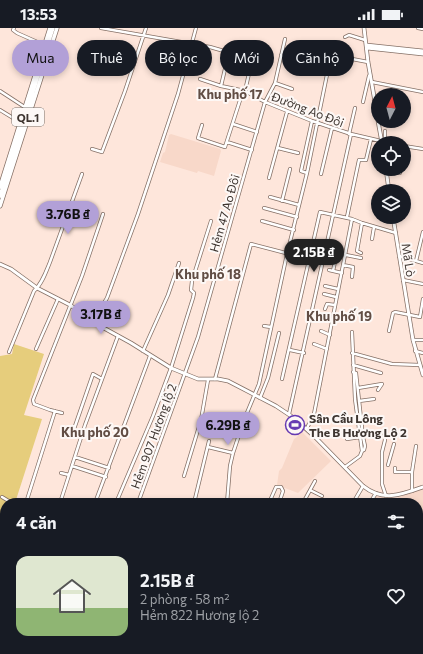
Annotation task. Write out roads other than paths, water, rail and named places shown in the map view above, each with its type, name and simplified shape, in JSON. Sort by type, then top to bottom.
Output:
[{"type":"highway","name":"QL.1","points":[[45,40],[49,28]]},
{"type":"highway","name":"QL.1","points":[[0,187],[53,28]]},
{"type":"highway","name":"QL.1","points":[[0,206],[56,28]]},
{"type":"highway","name":"QL.1","points":[[0,195],[18,121],[33,76]]},
{"type":"highway","name":"QL.1","points":[[0,178],[10,156],[16,130],[33,76]]},
{"type":"main road","points":[[364,28],[373,88]]},
{"type":"main road","points":[[366,46],[423,53]]},
{"type":"main road","name":"Mã Lò","points":[[395,224],[413,340],[423,375]]},
{"type":"main road","points":[[0,264],[17,273],[37,288],[70,305],[93,321],[171,368],[198,379],[228,381],[289,414],[306,428],[363,486],[376,494],[386,496],[400,495],[423,487]]},
{"type":"street","points":[[14,28],[13,30],[17,33],[32,40]]},
{"type":"street","points":[[101,28],[170,40]]},
{"type":"street","points":[[92,149],[102,152],[125,91],[146,28]]},
{"type":"street","points":[[193,40],[196,28]]},
{"type":"street","points":[[418,28],[423,29]]},
{"type":"street","points":[[345,37],[349,35],[366,40]]},
{"type":"street","name":"Hẻm 47 Ao Đôi","points":[[185,374],[202,323],[265,102],[274,83],[285,39]]},
{"type":"street","points":[[227,498],[230,466],[233,454],[244,420],[259,384],[318,123],[331,55],[368,62]]},
{"type":"street","points":[[363,102],[370,75]]},
{"type":"street","points":[[93,321],[107,298],[138,214],[162,145],[182,76]]},
{"type":"street","points":[[221,86],[223,76]]},
{"type":"street","points":[[202,125],[198,138],[225,147],[242,94],[245,91],[248,76]]},
{"type":"street","name":"Đường Ao Đôi","points":[[200,79],[221,86],[245,91],[287,112],[350,134],[371,139]]},
{"type":"street","points":[[372,82],[423,92]]},
{"type":"street","points":[[274,83],[292,89]]},
{"type":"street","points":[[0,91],[23,106]]},
{"type":"street","points":[[289,414],[304,353],[355,108]]},
{"type":"street","points":[[0,110],[18,121]]},
{"type":"street","points":[[269,178],[287,112]]},
{"type":"street","points":[[307,173],[301,171],[312,121]]},
{"type":"street","points":[[233,124],[257,132]]},
{"type":"street","points":[[321,174],[332,128]]},
{"type":"street","points":[[385,131],[385,136]]},
{"type":"street","points":[[347,217],[359,160],[366,160],[371,139]]},
{"type":"street","points":[[227,142],[252,150]]},
{"type":"street","points":[[411,147],[423,149]]},
{"type":"street","points":[[278,148],[298,153]]},
{"type":"street","points":[[282,200],[290,169]]},
{"type":"street","points":[[9,352],[34,291],[45,275],[53,256],[82,174]]},
{"type":"street","points":[[270,197],[299,205]]},
{"type":"street","points":[[264,208],[297,217]]},
{"type":"street","points":[[282,379],[290,350],[320,212],[352,218],[362,223],[396,233]]},
{"type":"street","points":[[62,413],[34,404],[33,400],[82,276],[103,214]]},
{"type":"street","points":[[306,428],[314,414],[352,218]]},
{"type":"street","points":[[262,221],[294,230]]},
{"type":"street","points":[[118,498],[142,443],[171,368],[193,298],[194,293],[191,290],[192,281],[211,222]]},
{"type":"street","points":[[361,253],[357,251],[362,223]]},
{"type":"street","points":[[372,239],[374,227]]},
{"type":"street","points":[[416,260],[423,232]]},
{"type":"street","points":[[215,379],[251,244],[301,257]]},
{"type":"street","points":[[345,255],[361,258]]},
{"type":"street","points":[[400,256],[423,263]]},
{"type":"street","points":[[333,271],[336,257]]},
{"type":"street","points":[[143,351],[168,295],[179,263]]},
{"type":"street","points":[[344,265],[353,267],[352,277]]},
{"type":"street","points":[[329,270],[342,272]]},
{"type":"street","points":[[403,280],[423,284]]},
{"type":"street","points":[[326,286],[338,289]]},
{"type":"street","points":[[324,294],[336,297]]},
{"type":"street","points":[[389,330],[394,312],[420,317],[423,299]]},
{"type":"street","points":[[36,349],[58,300]]},
{"type":"street","points":[[326,309],[327,304],[335,305]]},
{"type":"street","points":[[264,326],[271,327]]},
{"type":"street","points":[[321,332],[330,335]]},
{"type":"street","points":[[352,332],[355,399],[362,437]]},
{"type":"street","points":[[260,398],[268,378],[279,333]]},
{"type":"street","points":[[62,498],[118,336]]},
{"type":"street","points":[[413,340],[423,340]]},
{"type":"street","points":[[314,344],[327,349]]},
{"type":"street","points":[[290,350],[304,353]]},
{"type":"street","points":[[415,350],[423,353]]},
{"type":"street","points":[[352,353],[392,364],[420,365]]},
{"type":"street","points":[[97,498],[150,356]]},
{"type":"street","points":[[353,365],[381,373]]},
{"type":"street","points":[[345,467],[360,456],[362,451],[358,388],[356,374],[353,372]]},
{"type":"street","points":[[74,429],[93,374],[102,379]]},
{"type":"street","name":"Hẻm 907 Hương lộ 2","points":[[140,498],[185,374]]},
{"type":"street","points":[[184,476],[201,420],[208,380]]},
{"type":"street","points":[[358,388],[382,384],[378,390]]},
{"type":"street","points":[[359,400],[374,399]]},
{"type":"street","points":[[28,498],[55,411]]},
{"type":"street","points":[[384,432],[385,440],[382,452],[382,484],[386,496]]},
{"type":"street","points":[[347,439],[362,437]]},
{"type":"street","points":[[195,498],[209,441]]},
{"type":"street","points":[[388,464],[394,444]]},
{"type":"street","points":[[208,446],[233,454]]},
{"type":"street","points":[[412,491],[412,472],[416,446]]},
{"type":"street","points":[[75,457],[109,468]]},
{"type":"street","points":[[382,458],[389,460]]},
{"type":"street","points":[[72,466],[106,477]]},
{"type":"street","points":[[395,468],[395,472],[412,472]]},
{"type":"street","points":[[61,473],[69,475]]},
{"type":"street","points":[[306,498],[314,482]]},
{"type":"street","points":[[271,498],[276,487],[278,486],[281,487],[283,491],[281,498]]},
{"type":"street","points":[[356,498],[363,486]]},
{"type":"street","points":[[310,490],[322,496]]},
{"type":"street","points":[[373,498],[376,494]]},
{"type":"place","name":"Sân Cầu Lông The B Hương Lộ 2","points":[[295,425]]},
{"type":"district","name":"Khu phố 17","points":[[230,94]]},
{"type":"district","name":"Khu phố 18","points":[[208,274]]},
{"type":"district","name":"Khu phố 19","points":[[339,316]]},
{"type":"district","name":"Khu phố 20","points":[[95,432]]}]
